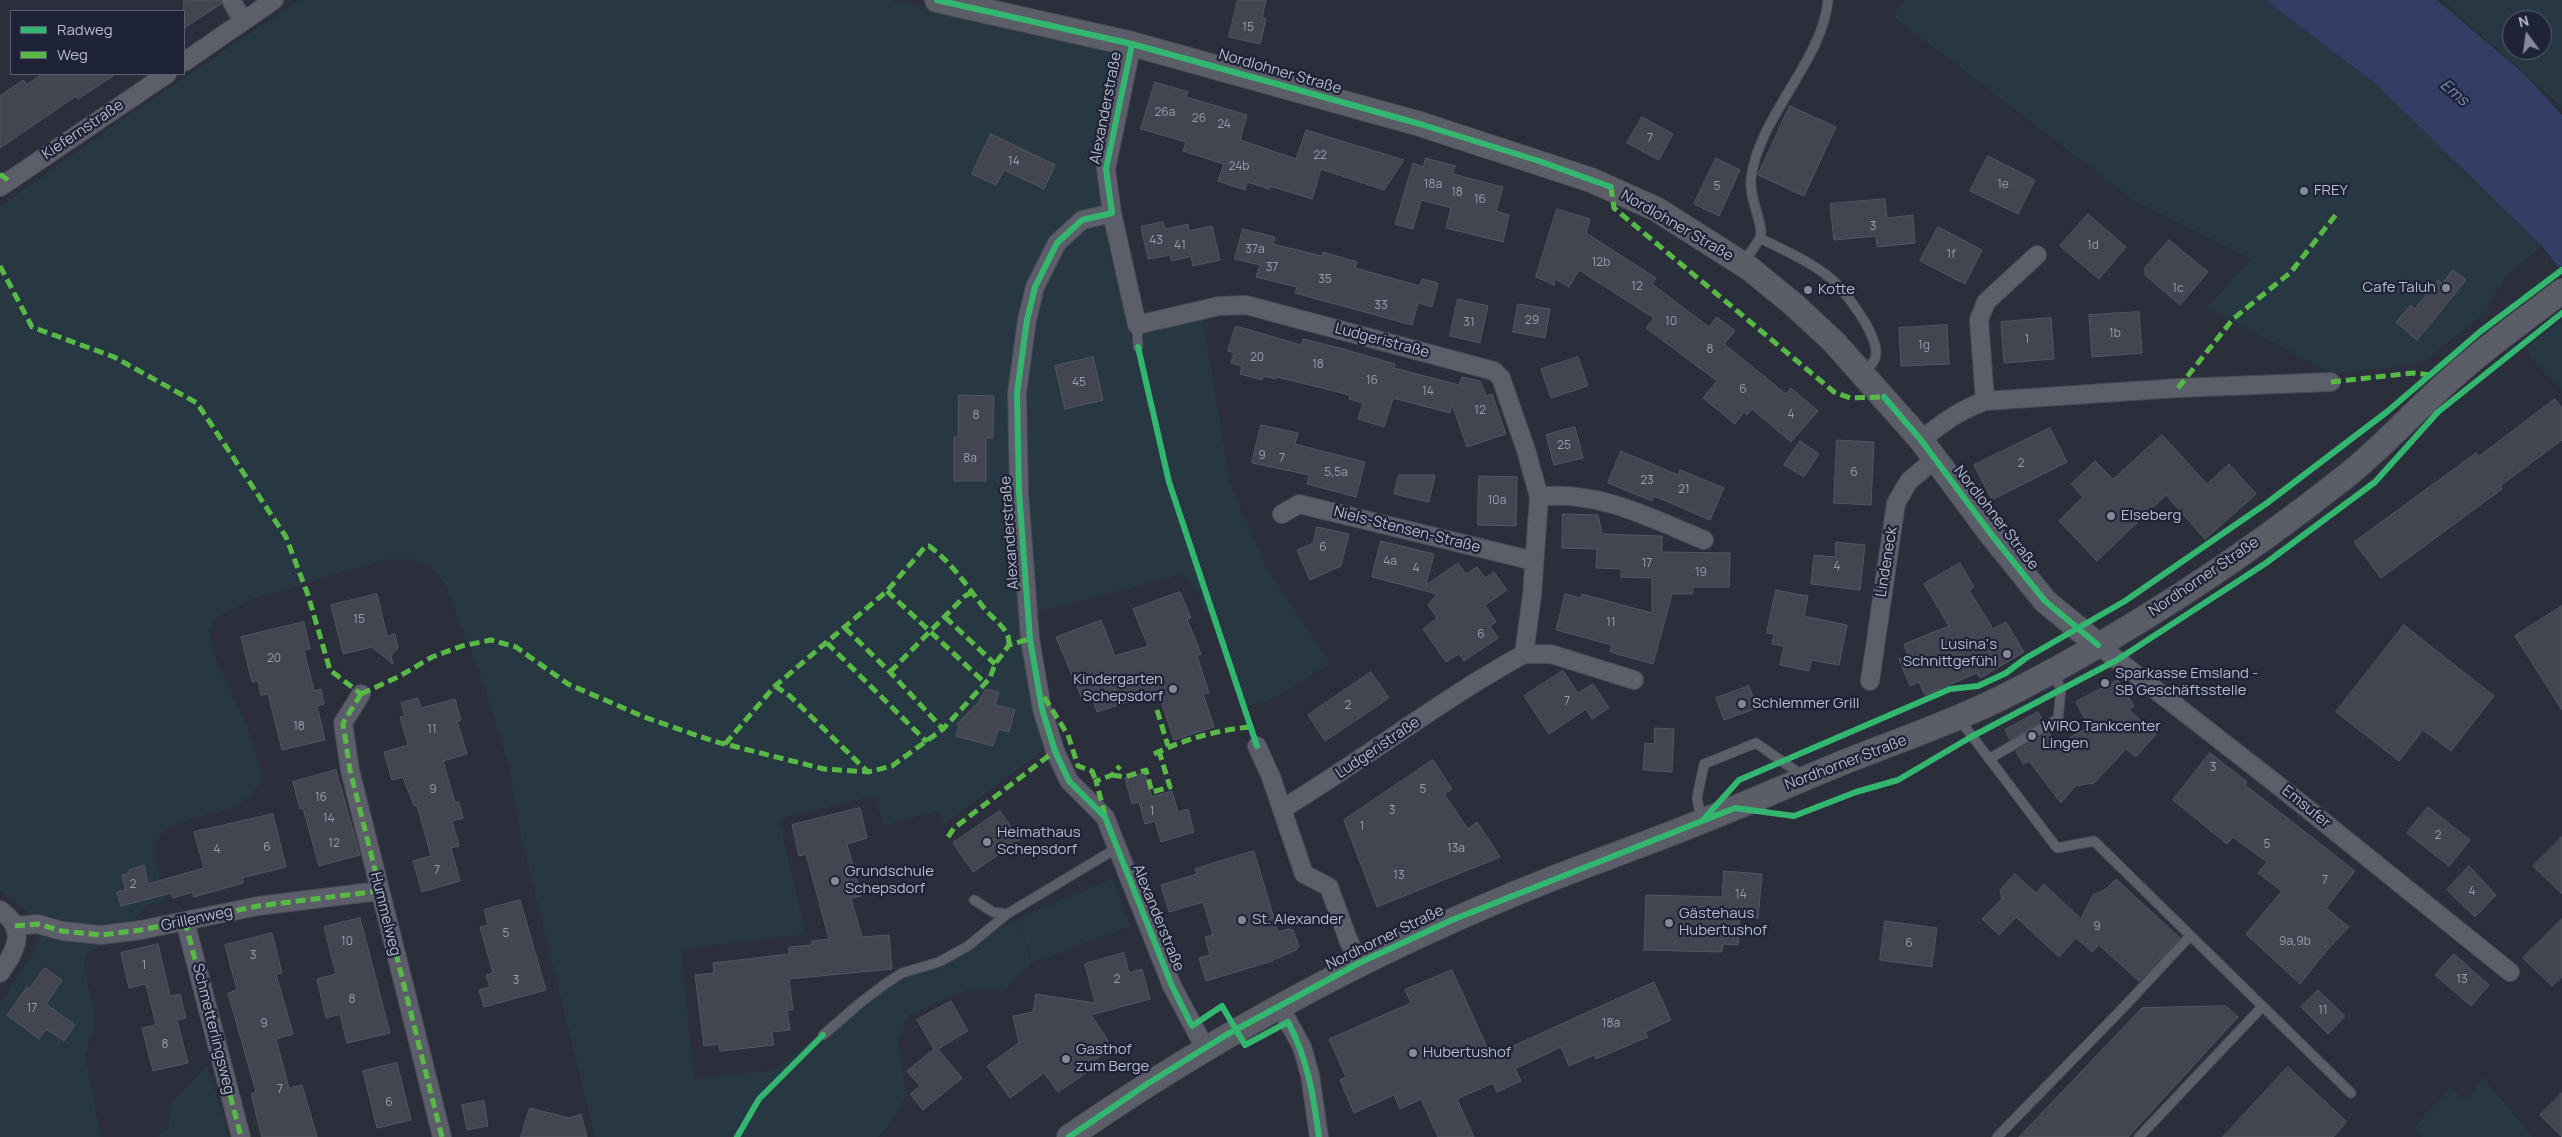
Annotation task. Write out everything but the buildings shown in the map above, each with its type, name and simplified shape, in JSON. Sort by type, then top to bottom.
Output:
[{"type":"main road","name":"Nordlohner Straße","points":[[937,0],[1132,44],[1420,124],[1591,180],[1656,210],[1743,264],[1793,304],[1864,373],[1928,449],[2045,600],[2098,645]]},
{"type":"main road","name":"Nordhorner Straße","points":[[1069,1137],[1205,1048],[1359,963],[1488,905],[1702,822],[1805,778],[1959,718],[2052,671],[2098,645],[2210,577],[2347,475],[2455,374],[2562,291]]},
{"type":"street","points":[[231,0],[242,21]]},
{"type":"street","points":[[185,61],[274,0]]},
{"type":"street","name":"Alexanderstraße","points":[[1132,44],[1106,169],[1112,214],[1082,220],[1057,243],[1035,287],[1027,320],[1018,393],[1019,492],[1028,620],[1047,731],[1069,781],[1105,817],[1172,986],[1205,1048]]},
{"type":"street","name":"Kiefernstraße","points":[[3,181],[165,75]]},
{"type":"street","points":[[1112,214],[1137,325]]},
{"type":"street","points":[[1985,401],[1979,320],[1982,311],[1986,302],[2037,255]]},
{"type":"street","name":"Ludgeristraße","points":[[1137,325],[1219,306],[1246,304],[1494,371],[1501,378],[1526,450],[1539,497],[1532,596],[1524,654],[1444,703],[1326,783],[1282,809]]},
{"type":"street","points":[[1928,449],[1944,421],[1964,409],[1985,401],[2178,388],[2331,382]]},
{"type":"street","name":"Lindeneck","points":[[1870,681],[1896,503],[1928,449]]},
{"type":"street","points":[[1539,497],[1560,494],[1619,506],[1704,540]]},
{"type":"street","name":"Niels-Stensen-Straße","points":[[1282,514],[1300,504],[1534,562]]},
{"type":"street","name":"Emsufer","points":[[2098,645],[2279,786],[2510,972]]},
{"type":"street","points":[[1524,654],[1551,654],[1634,680]]},
{"type":"street","name":"Hummelweg","points":[[361,694],[343,723],[350,770],[442,1137]]},
{"type":"street","points":[[1257,746],[1271,777],[1304,874],[1329,887],[1359,963]]},
{"type":"street","name":"Grillenweg","points":[[15,926],[38,924],[62,931],[101,935],[141,930],[258,906],[379,891]]},
{"type":"street","points":[[0,910],[15,926],[18,939],[14,953],[0,974]]},
{"type":"street","name":"Schmetterlingsweg","points":[[186,921],[241,1137]]},
{"type":"street","points":[[1279,1006],[1302,1047],[1310,1075],[1319,1137]]},
{"type":"lane","points":[[1743,264],[1760,238],[1762,231],[1751,180],[1755,161],[1778,107],[1816,41],[1827,15],[1828,0]]},
{"type":"lane","points":[[1760,238],[1825,274],[1850,298],[1872,339],[1876,353],[1874,361],[1864,373]]},
{"type":"lane","points":[[1137,325],[1138,347]]},
{"type":"lane","points":[[1989,759],[2058,719],[2061,690],[2052,671]]},
{"type":"lane","points":[[1959,718],[2057,848],[2094,842],[2351,1093]]},
{"type":"lane","points":[[1702,822],[1697,798],[1704,764],[1756,743],[1805,778]]},
{"type":"lane","points":[[824,1035],[860,1002],[902,973],[939,962],[968,946],[1007,914],[1117,848]]},
{"type":"lane","points":[[974,900],[993,912],[1007,914]]},
{"type":"lane","points":[[1997,1137],[2122,1009],[2190,936]]},
{"type":"lane","points":[[2139,1137],[2262,1007]]},
{"type":"shaded area","points":[[299,0],[890,0],[1124,48],[1114,161],[1119,208],[1147,330],[1203,319],[1230,483],[1268,571],[1330,664],[1271,700],[1246,706],[1195,586],[1182,575],[1038,612],[1029,637],[1049,746],[942,826],[938,811],[883,826],[875,796],[779,819],[806,934],[681,949],[694,1079],[775,1070],[829,1026],[910,969],[1018,919],[1031,963],[1004,991],[968,989],[908,1016],[898,1041],[907,1096],[886,1129],[877,1137],[595,1137],[520,832],[510,771],[485,688],[445,584],[430,566],[413,559],[387,559],[250,600],[216,617],[209,632],[214,655],[248,728],[263,779],[250,796],[238,806],[187,820],[165,831],[158,838],[155,854],[166,901],[148,905],[108,944],[88,951],[84,966],[94,1010],[95,1028],[85,1054],[101,1137],[0,1137],[0,1005],[35,950],[37,928],[32,916],[0,890],[0,207],[110,128]]},
{"type":"shaded area","name":"FREY","points":[[1904,0],[2266,0],[2376,83],[2542,246],[2506,276],[2484,314],[2424,361],[2402,366],[2333,374],[2207,307],[2251,259],[2133,200],[1894,17]]},
{"type":"shaded area","points":[[2442,0],[2562,0],[2562,107],[2509,60],[2552,60],[2552,10],[2502,10],[2502,54]]},
{"type":"shaded area","points":[[2562,320],[2562,389],[2534,362],[2526,348]]},
{"type":"shaded area","points":[[1113,879],[1130,926],[1032,963],[1018,918]]},
{"type":"shaded area","points":[[208,1065],[229,1137],[156,1137],[168,1128],[173,1101]]},
{"type":"shaded area","points":[[2482,1077],[2533,1137],[2423,1137],[2414,1128],[2450,1087],[2468,1102]]},
{"type":"water","name":"Ems","points":[[2266,0],[2437,0],[2502,55],[2502,60],[2508,60],[2523,73],[2562,115],[2562,272],[2542,246],[2376,84]]},
{"type":"marked path","points":[[0,174],[9,181]]},
{"type":"marked path","points":[[1611,187],[1614,208],[1834,392],[1850,398],[1884,397]]},
{"type":"marked path","points":[[2178,388],[2233,319],[2291,272],[2338,212]]},
{"type":"marked path","points":[[0,266],[32,327],[114,357],[197,403],[286,537],[308,595],[330,670],[361,694]]},
{"type":"marked path","points":[[2331,382],[2413,373],[2431,375]]},
{"type":"marked path","points":[[725,744],[775,686],[887,591],[925,547],[929,546],[959,575],[984,608],[1005,630],[1009,645]]},
{"type":"marked path","points":[[887,591],[985,683]]},
{"type":"marked path","points":[[890,672],[965,596],[973,592]]},
{"type":"marked path","points":[[945,617],[995,664]]},
{"type":"marked path","points":[[845,628],[890,672],[943,729]]},
{"type":"marked path","points":[[361,694],[400,676],[432,657],[462,646],[491,640],[516,647],[568,684],[644,717],[713,741],[824,769],[868,772],[892,766],[943,729],[990,678],[995,664],[1009,645],[1030,639]]},
{"type":"marked path","points":[[827,643],[927,742]]},
{"type":"marked path","points":[[775,686],[790,696],[868,772]]},
{"type":"marked path","points":[[361,694],[343,723],[350,770],[442,1137]]},
{"type":"marked path","points":[[1044,697],[1068,735],[1078,766],[1092,771],[1096,781]]},
{"type":"marked path","points":[[1157,710],[1168,746]]},
{"type":"marked path","points":[[1154,754],[1200,736],[1250,727]]},
{"type":"marked path","points":[[948,837],[954,828],[1055,751]]},
{"type":"marked path","points":[[1112,775],[1125,777],[1146,770],[1152,792],[1170,787],[1159,751]]},
{"type":"marked path","points":[[1105,815],[1096,781],[1112,775],[1120,766]]},
{"type":"marked path","points":[[15,926],[38,924],[62,931],[101,935],[141,930],[258,906],[379,891]]},
{"type":"marked path","points":[[185,921],[241,1137]]},
{"type":"cycle path","points":[[937,0],[1132,44],[1270,82],[1420,124],[1539,161],[1611,187]]},
{"type":"cycle path","points":[[1132,44],[1106,169],[1112,213],[1082,220],[1057,243],[1035,287],[1027,320],[1017,393],[1019,492],[1030,639],[1042,709],[1055,751],[1069,781],[1105,817],[1172,986],[1192,1026],[1222,1006],[1245,1045],[1288,1022],[1305,1064],[1312,1092],[1319,1137]]},
{"type":"cycle path","points":[[1703,820],[1739,780],[1950,689],[1978,686],[2006,673],[2026,658],[2125,601],[2267,503],[2388,411],[2481,331],[2562,270]]},
{"type":"cycle path","points":[[1069,1137],[1147,1084],[1226,1035],[1359,963],[1452,920],[1735,808],[1794,816],[1856,792],[1898,780],[1971,737],[2117,660],[2266,563],[2375,482],[2438,412],[2562,313]]},
{"type":"cycle path","points":[[1138,347],[1169,482],[1257,746]]},
{"type":"cycle path","points":[[1884,397],[1921,440],[1991,534],[2045,601],[2098,645]]},
{"type":"cycle path","points":[[737,1137],[759,1099],[823,1035]]},
{"type":"place","name":"FREY","points":[[2304,191]]},
{"type":"place","name":"Cafe Taluh","points":[[2446,288]]},
{"type":"place","name":"Kotte","points":[[1808,290]]},
{"type":"place","name":"Elseberg","points":[[2111,516]]},
{"type":"place","name":"Lusina‘s Schnittgefühl","points":[[2007,654]]},
{"type":"place","name":"Sparkasse Emsland - SB Geschäftsstelle","points":[[2105,683]]},
{"type":"place","name":"Kindergarten Schepsdorf","points":[[1173,689]]},
{"type":"place","name":"Schlemmer Grill","points":[[1742,704]]},
{"type":"place","name":"WIRO Tankcenter Lingen","points":[[2032,736]]},
{"type":"place","name":"Heimathaus Schepsdorf","points":[[987,842]]},
{"type":"place","name":"Grundschule Schepsdorf","points":[[835,881]]},
{"type":"place","name":"St. Alexander","points":[[1242,920]]},
{"type":"place","name":"Gästehaus Hubertushof","points":[[1669,923]]},
{"type":"place","name":"Hubertushof","points":[[1413,1053]]},
{"type":"place","name":"Gasthof zum Berge","points":[[1066,1059]]}]
